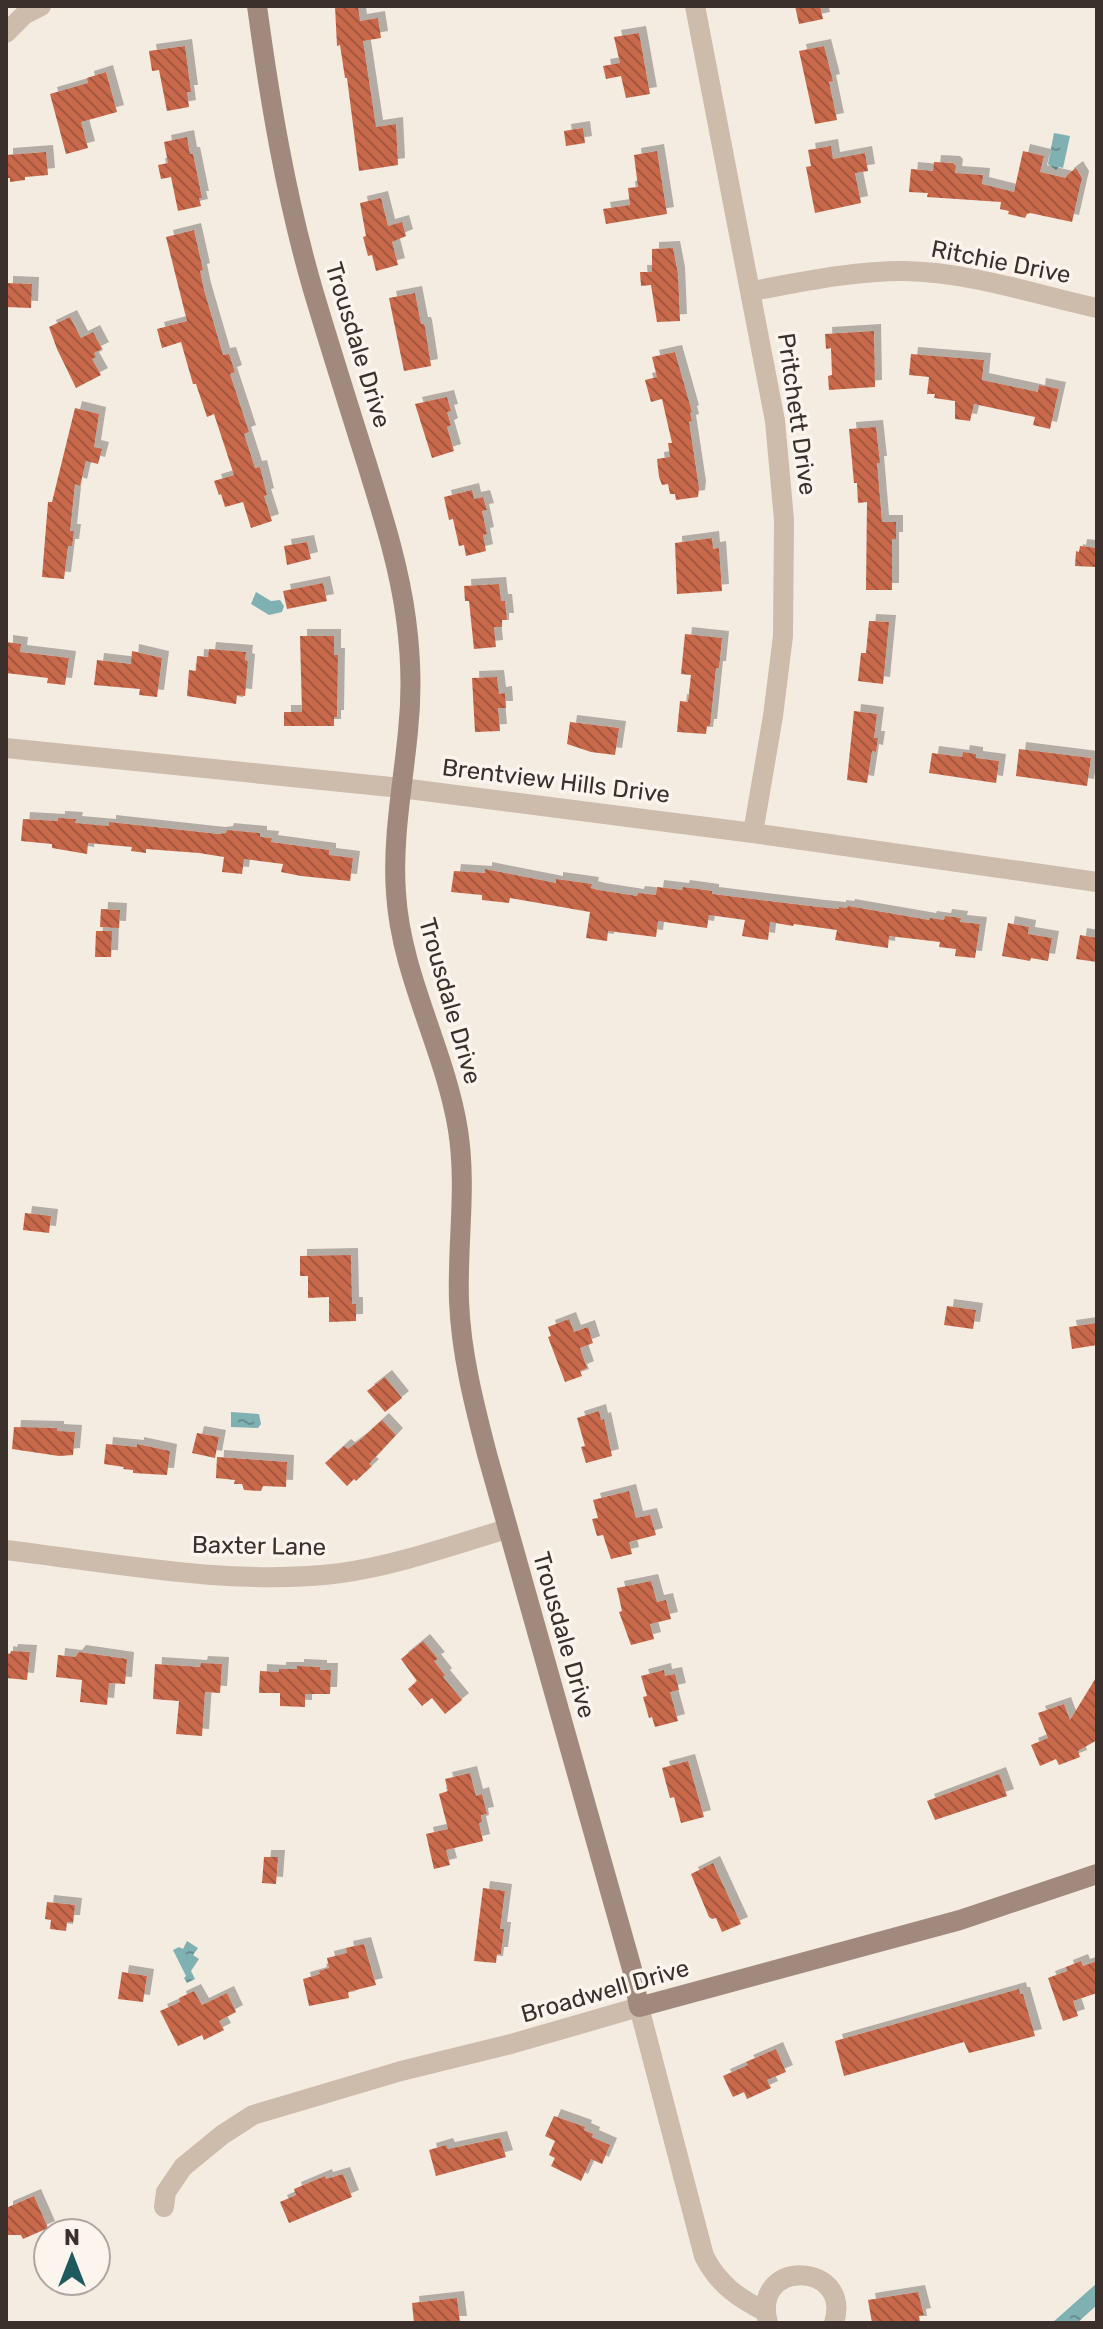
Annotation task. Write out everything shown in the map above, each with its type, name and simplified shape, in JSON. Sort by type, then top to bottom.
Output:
[{"type":"street","points":[[6,33],[25,14],[41,6]]},
{"type":"street","name":"Trousdale Drive","points":[[257,6],[276,130],[301,245],[390,543],[403,599],[410,692],[395,860],[397,910],[406,958],[444,1071],[456,1120],[462,1170],[459,1297],[464,1351],[476,1413],[632,1969],[639,2007]]},
{"type":"street","name":"Pritchett Drive","points":[[695,6],[752,291],[778,441],[784,520],[785,574],[779,674],[753,833]]},
{"type":"street","name":"Ritchie Drive","points":[[752,291],[849,274],[905,271],[967,278],[1097,308]]},
{"type":"street","name":"Brentview Hills Drive","points":[[6,748],[401,788],[753,833],[1097,882]]},
{"type":"street","name":"Baxter Lane","points":[[6,1550],[200,1572],[307,1576],[378,1566],[507,1529]]},
{"type":"street","name":"Broadwell Drive","points":[[164,2207],[166,2192],[183,2167],[222,2135],[253,2115],[332,2090],[960,1920],[1097,1874]]},
{"type":"street","points":[[639,2007],[704,2256],[726,2287],[767,2318]]},
{"type":"street","points":[[767,2318],[767,2299],[777,2283],[794,2275],[805,2275],[818,2279],[830,2290],[837,2309],[834,2323]]},
{"type":"water","points":[[1054,133],[1070,136],[1063,168],[1056,170],[1048,164]]},
{"type":"water","points":[[256,592],[271,601],[280,600],[284,606],[282,612],[269,615],[251,604]]},
{"type":"water","points":[[231,1412],[259,1414],[261,1424],[258,1428],[231,1427]]},
{"type":"water","points":[[187,1941],[198,1948],[193,1955],[199,1959],[191,1971],[195,1979],[187,1983],[173,1950],[183,1949]]},
{"type":"water","points":[[1097,2283],[1097,2305],[1077,2323],[1052,2323]]},
{"type":"building","points":[[335,6],[358,6],[360,21],[378,18],[381,38],[363,41],[376,127],[396,124],[398,165],[359,171],[347,78],[340,45],[337,46]]},
{"type":"building","points":[[795,6],[820,6],[823,19],[799,24]]},
{"type":"building","points":[[639,33],[650,94],[626,98],[621,76],[606,79],[603,66],[620,63],[614,37]]},
{"type":"building","points":[[185,46],[191,92],[187,92],[189,107],[167,111],[159,70],[152,71],[149,51]]},
{"type":"building","points":[[824,46],[833,81],[829,82],[837,120],[815,124],[799,51]]},
{"type":"building","points":[[106,72],[117,112],[81,122],[88,148],[66,154],[50,94],[88,83],[87,78]]},
{"type":"building","points":[[583,128],[585,143],[566,146],[564,131]]},
{"type":"building","points":[[187,137],[202,198],[199,198],[201,206],[178,211],[171,177],[161,179],[158,165],[168,163],[164,142]]},
{"type":"building","points":[[831,146],[833,159],[865,153],[868,171],[855,173],[861,203],[815,213],[806,167],[811,166],[808,150]]},
{"type":"building","points":[[657,151],[667,214],[606,224],[603,209],[630,205],[628,188],[638,187],[634,155]]},
{"type":"building","points":[[1023,151],[1044,156],[1040,172],[1066,178],[1076,168],[1082,178],[1072,222],[1030,213],[1025,218],[1008,214],[1009,211],[1000,209],[1001,202],[927,197],[928,193],[909,192],[911,169],[933,171],[934,162],[953,163],[955,173],[983,175],[982,184],[1014,192]]},
{"type":"building","points":[[46,152],[48,175],[10,182],[10,178],[6,178],[6,155]]},
{"type":"building","points":[[381,198],[388,226],[402,222],[406,236],[392,242],[398,265],[376,271],[363,237],[366,236],[360,203]]},
{"type":"building","points":[[194,230],[204,290],[223,355],[229,354],[235,372],[230,374],[249,432],[244,434],[255,468],[260,467],[272,521],[251,528],[243,502],[225,507],[219,495],[214,481],[234,475],[214,414],[207,417],[196,384],[193,384],[181,342],[162,348],[157,329],[187,321],[166,237]]},
{"type":"building","points":[[673,248],[678,274],[680,321],[657,322],[651,285],[641,286],[640,272],[652,272],[652,249]]},
{"type":"building","points":[[6,283],[32,284],[31,308],[6,307]]},
{"type":"building","points":[[415,293],[421,324],[425,327],[431,366],[404,371],[389,298]]},
{"type":"building","points":[[70,317],[81,338],[93,332],[102,349],[94,353],[96,357],[92,359],[101,375],[76,388],[49,327]]},
{"type":"building","points":[[874,331],[875,387],[829,390],[831,348],[826,349],[825,334]]},
{"type":"building","points":[[675,352],[692,412],[692,421],[689,422],[699,488],[698,497],[676,500],[675,494],[670,494],[668,484],[662,485],[659,477],[657,459],[670,457],[668,443],[672,443],[662,399],[651,402],[645,380],[657,377],[652,357]]},
{"type":"building","points":[[911,354],[984,360],[982,380],[1038,392],[1039,385],[1059,389],[1050,429],[1033,425],[1035,417],[974,404],[970,421],[955,419],[955,401],[927,394],[929,377],[909,375]]},
{"type":"building","points":[[447,397],[451,425],[447,427],[454,451],[432,458],[415,404]]},
{"type":"building","points":[[75,408],[99,414],[94,447],[102,449],[98,464],[86,461],[80,486],[75,484],[70,531],[74,531],[72,546],[68,546],[64,579],[42,577],[48,502],[52,502]]},
{"type":"building","points":[[876,427],[882,522],[896,522],[896,539],[892,539],[892,590],[866,590],[867,502],[858,503],[857,483],[854,483],[849,429]]},
{"type":"building","points":[[472,490],[474,499],[483,497],[487,510],[482,511],[487,534],[483,535],[486,551],[466,556],[464,545],[459,546],[453,519],[449,520],[444,497]]},
{"type":"building","points":[[712,538],[713,549],[719,548],[722,591],[677,594],[675,543]]},
{"type":"building","points":[[307,542],[311,559],[287,565],[284,546]]},
{"type":"building","points":[[1080,546],[1097,548],[1097,567],[1075,566],[1076,551],[1079,552]]},
{"type":"building","points":[[323,583],[327,601],[287,609],[283,591]]},
{"type":"building","points":[[499,584],[507,620],[502,620],[502,627],[494,627],[496,647],[474,649],[469,601],[465,601],[464,586]]},
{"type":"building","points":[[869,621],[889,622],[883,684],[858,681],[861,653],[866,653]]},
{"type":"building","points":[[685,634],[722,638],[710,726],[707,726],[706,734],[677,732],[680,701],[688,702],[691,675],[681,674]]},
{"type":"building","points":[[300,636],[334,636],[334,655],[338,655],[337,717],[334,717],[334,726],[284,726],[284,712],[302,712]]},
{"type":"building","points":[[6,642],[21,644],[20,652],[69,658],[65,685],[47,683],[48,678],[6,673]]},
{"type":"building","points":[[209,649],[246,652],[245,696],[237,695],[236,704],[187,696],[189,670],[196,671],[197,656],[208,657]]},
{"type":"building","points":[[132,651],[162,658],[157,697],[139,695],[140,689],[94,685],[97,660],[131,664]]},
{"type":"building","points":[[497,677],[499,694],[505,693],[506,708],[498,708],[500,731],[475,732],[472,678]]},
{"type":"building","points":[[854,711],[877,714],[876,752],[872,751],[867,783],[847,780]]},
{"type":"building","points":[[570,722],[619,728],[615,755],[591,752],[567,744]]},
{"type":"building","points":[[1019,749],[1091,758],[1087,786],[1016,776]]},
{"type":"building","points":[[963,752],[976,754],[976,758],[999,761],[996,783],[929,773],[932,753],[962,757]]},
{"type":"building","points":[[58,818],[109,826],[109,822],[218,834],[227,830],[260,833],[260,837],[272,838],[271,842],[329,850],[329,855],[353,858],[350,881],[281,872],[283,864],[244,859],[242,874],[222,872],[224,857],[199,853],[146,849],[146,853],[131,851],[132,847],[88,843],[87,854],[52,848],[52,844],[21,841],[23,819],[58,821]]},
{"type":"building","points":[[485,869],[556,883],[556,879],[592,884],[591,888],[598,890],[637,896],[638,893],[656,895],[657,887],[682,890],[683,887],[712,891],[712,894],[818,907],[839,909],[848,906],[929,920],[944,920],[945,916],[961,918],[960,922],[980,924],[975,958],[955,956],[956,949],[939,947],[940,942],[889,936],[888,948],[835,940],[837,930],[794,924],[770,922],[768,940],[742,936],[745,920],[709,915],[707,928],[658,921],[656,937],[608,931],[607,941],[586,938],[590,912],[510,898],[509,903],[482,900],[482,895],[451,892],[454,871],[485,873]]},
{"type":"building","points":[[101,909],[120,910],[119,928],[100,927]]},
{"type":"building","points":[[1008,923],[1029,927],[1028,934],[1052,938],[1048,961],[1002,956]]},
{"type":"building","points":[[96,931],[112,931],[111,957],[95,957]]},
{"type":"building","points":[[1080,935],[1097,938],[1097,962],[1076,959]]},
{"type":"building","points":[[25,1213],[51,1216],[49,1233],[23,1230]]},
{"type":"building","points":[[351,1255],[352,1304],[356,1304],[356,1321],[329,1322],[329,1297],[308,1298],[308,1276],[300,1276],[300,1256]]},
{"type":"building","points":[[947,1306],[976,1310],[973,1329],[944,1325]]},
{"type":"building","points":[[569,1319],[574,1332],[588,1327],[593,1343],[580,1348],[587,1368],[580,1371],[582,1376],[565,1382],[548,1337],[551,1336],[548,1327]]},
{"type":"building","points":[[1097,1323],[1097,1345],[1072,1349],[1069,1327]]},
{"type":"building","points":[[385,1377],[402,1398],[385,1412],[367,1391]]},
{"type":"building","points":[[599,1411],[601,1420],[604,1419],[612,1456],[586,1463],[577,1418]]},
{"type":"building","points":[[382,1420],[396,1435],[369,1464],[372,1466],[347,1486],[325,1463],[344,1446],[348,1449],[360,1440]]},
{"type":"building","points":[[14,1427],[57,1428],[57,1431],[75,1432],[73,1455],[12,1449]]},
{"type":"building","points":[[197,1433],[219,1437],[215,1458],[192,1453]]},
{"type":"building","points":[[106,1444],[137,1447],[137,1444],[170,1451],[167,1475],[133,1473],[133,1470],[124,1467],[104,1464]]},
{"type":"building","points":[[217,1457],[287,1462],[286,1487],[263,1486],[261,1491],[244,1490],[242,1484],[234,1484],[235,1480],[216,1478]]},
{"type":"building","points":[[629,1491],[636,1518],[650,1515],[656,1535],[629,1542],[632,1554],[611,1559],[603,1535],[597,1536],[592,1519],[598,1518],[593,1500]]},
{"type":"building","points":[[651,1581],[657,1602],[666,1600],[671,1619],[650,1624],[654,1639],[631,1645],[619,1612],[622,1611],[617,1588]]},
{"type":"building","points":[[423,1641],[438,1659],[434,1661],[445,1675],[443,1677],[462,1700],[445,1714],[432,1698],[422,1706],[408,1689],[417,1681],[401,1659]]},
{"type":"building","points":[[11,1651],[30,1652],[27,1680],[6,1678],[6,1653],[10,1654]]},
{"type":"building","points":[[79,1652],[127,1659],[125,1684],[109,1683],[107,1705],[80,1702],[82,1680],[56,1677],[58,1655],[75,1657]]},
{"type":"building","points":[[201,1663],[222,1664],[220,1693],[205,1692],[202,1736],[176,1734],[179,1701],[153,1699],[155,1664],[200,1667]]},
{"type":"building","points":[[297,1666],[331,1670],[330,1694],[305,1694],[305,1707],[280,1706],[280,1693],[259,1693],[260,1671],[279,1672],[279,1669],[297,1669]]},
{"type":"building","points":[[664,1670],[665,1676],[675,1674],[679,1690],[670,1692],[678,1721],[655,1727],[643,1697],[647,1696],[641,1676]]},
{"type":"building","points":[[1097,1676],[1097,1740],[1078,1751],[1080,1757],[1059,1765],[1056,1759],[1040,1766],[1031,1745],[1048,1738],[1038,1713],[1064,1704],[1070,1720]]},
{"type":"building","points":[[688,1761],[704,1817],[681,1823],[662,1768]]},
{"type":"building","points":[[470,1773],[476,1796],[482,1794],[487,1814],[481,1815],[482,1822],[479,1823],[483,1841],[446,1850],[450,1865],[434,1869],[426,1834],[448,1829],[439,1794],[448,1791],[445,1779]]},
{"type":"building","points":[[999,1774],[1007,1796],[935,1820],[927,1801]]},
{"type":"building","points":[[264,1857],[278,1857],[276,1884],[262,1883]]},
{"type":"building","points":[[713,1863],[741,1924],[722,1932],[716,1918],[709,1917],[691,1874]]},
{"type":"building","points":[[483,1888],[505,1891],[500,1929],[504,1929],[501,1954],[497,1954],[496,1963],[474,1961]]},
{"type":"building","points":[[47,1902],[75,1905],[73,1922],[67,1922],[66,1931],[50,1929],[51,1920],[45,1919]]},
{"type":"building","points":[[364,1944],[376,1985],[348,1992],[349,1998],[309,2006],[303,1979],[329,1968],[327,1958],[347,1953],[346,1948]]},
{"type":"building","points":[[1081,1961],[1083,1966],[1097,1961],[1097,1993],[1073,2001],[1078,2016],[1063,2021],[1048,1978],[1067,1971],[1066,1967]]},
{"type":"building","points":[[122,1972],[147,1976],[143,2002],[118,1999]]},
{"type":"building","points":[[1019,1989],[1035,2036],[969,2053],[964,2042],[844,2076],[835,2041]]},
{"type":"building","points":[[194,1991],[202,2005],[227,1993],[236,2012],[219,2021],[224,2030],[204,2040],[202,2035],[178,2046],[160,2011]]},
{"type":"building","points":[[776,2049],[786,2072],[767,2080],[771,2088],[747,2099],[744,2092],[733,2097],[723,2076]]},
{"type":"building","points":[[554,2116],[585,2127],[584,2130],[593,2134],[592,2137],[610,2145],[602,2164],[591,2159],[581,2181],[551,2166],[555,2158],[549,2155],[555,2141],[545,2136]]},
{"type":"building","points":[[500,2138],[506,2157],[436,2176],[429,2150]]},
{"type":"building","points":[[343,2174],[352,2197],[289,2223],[280,2202],[296,2195],[294,2189],[325,2176],[326,2179]]},
{"type":"building","points":[[34,2196],[43,2217],[32,2217],[32,2235],[23,2239],[21,2235],[6,2235],[6,2208]]},
{"type":"building","points":[[918,2292],[924,2315],[919,2316],[920,2323],[872,2323],[868,2300]]},
{"type":"building","points":[[457,2298],[460,2323],[414,2323],[412,2303]]}]
